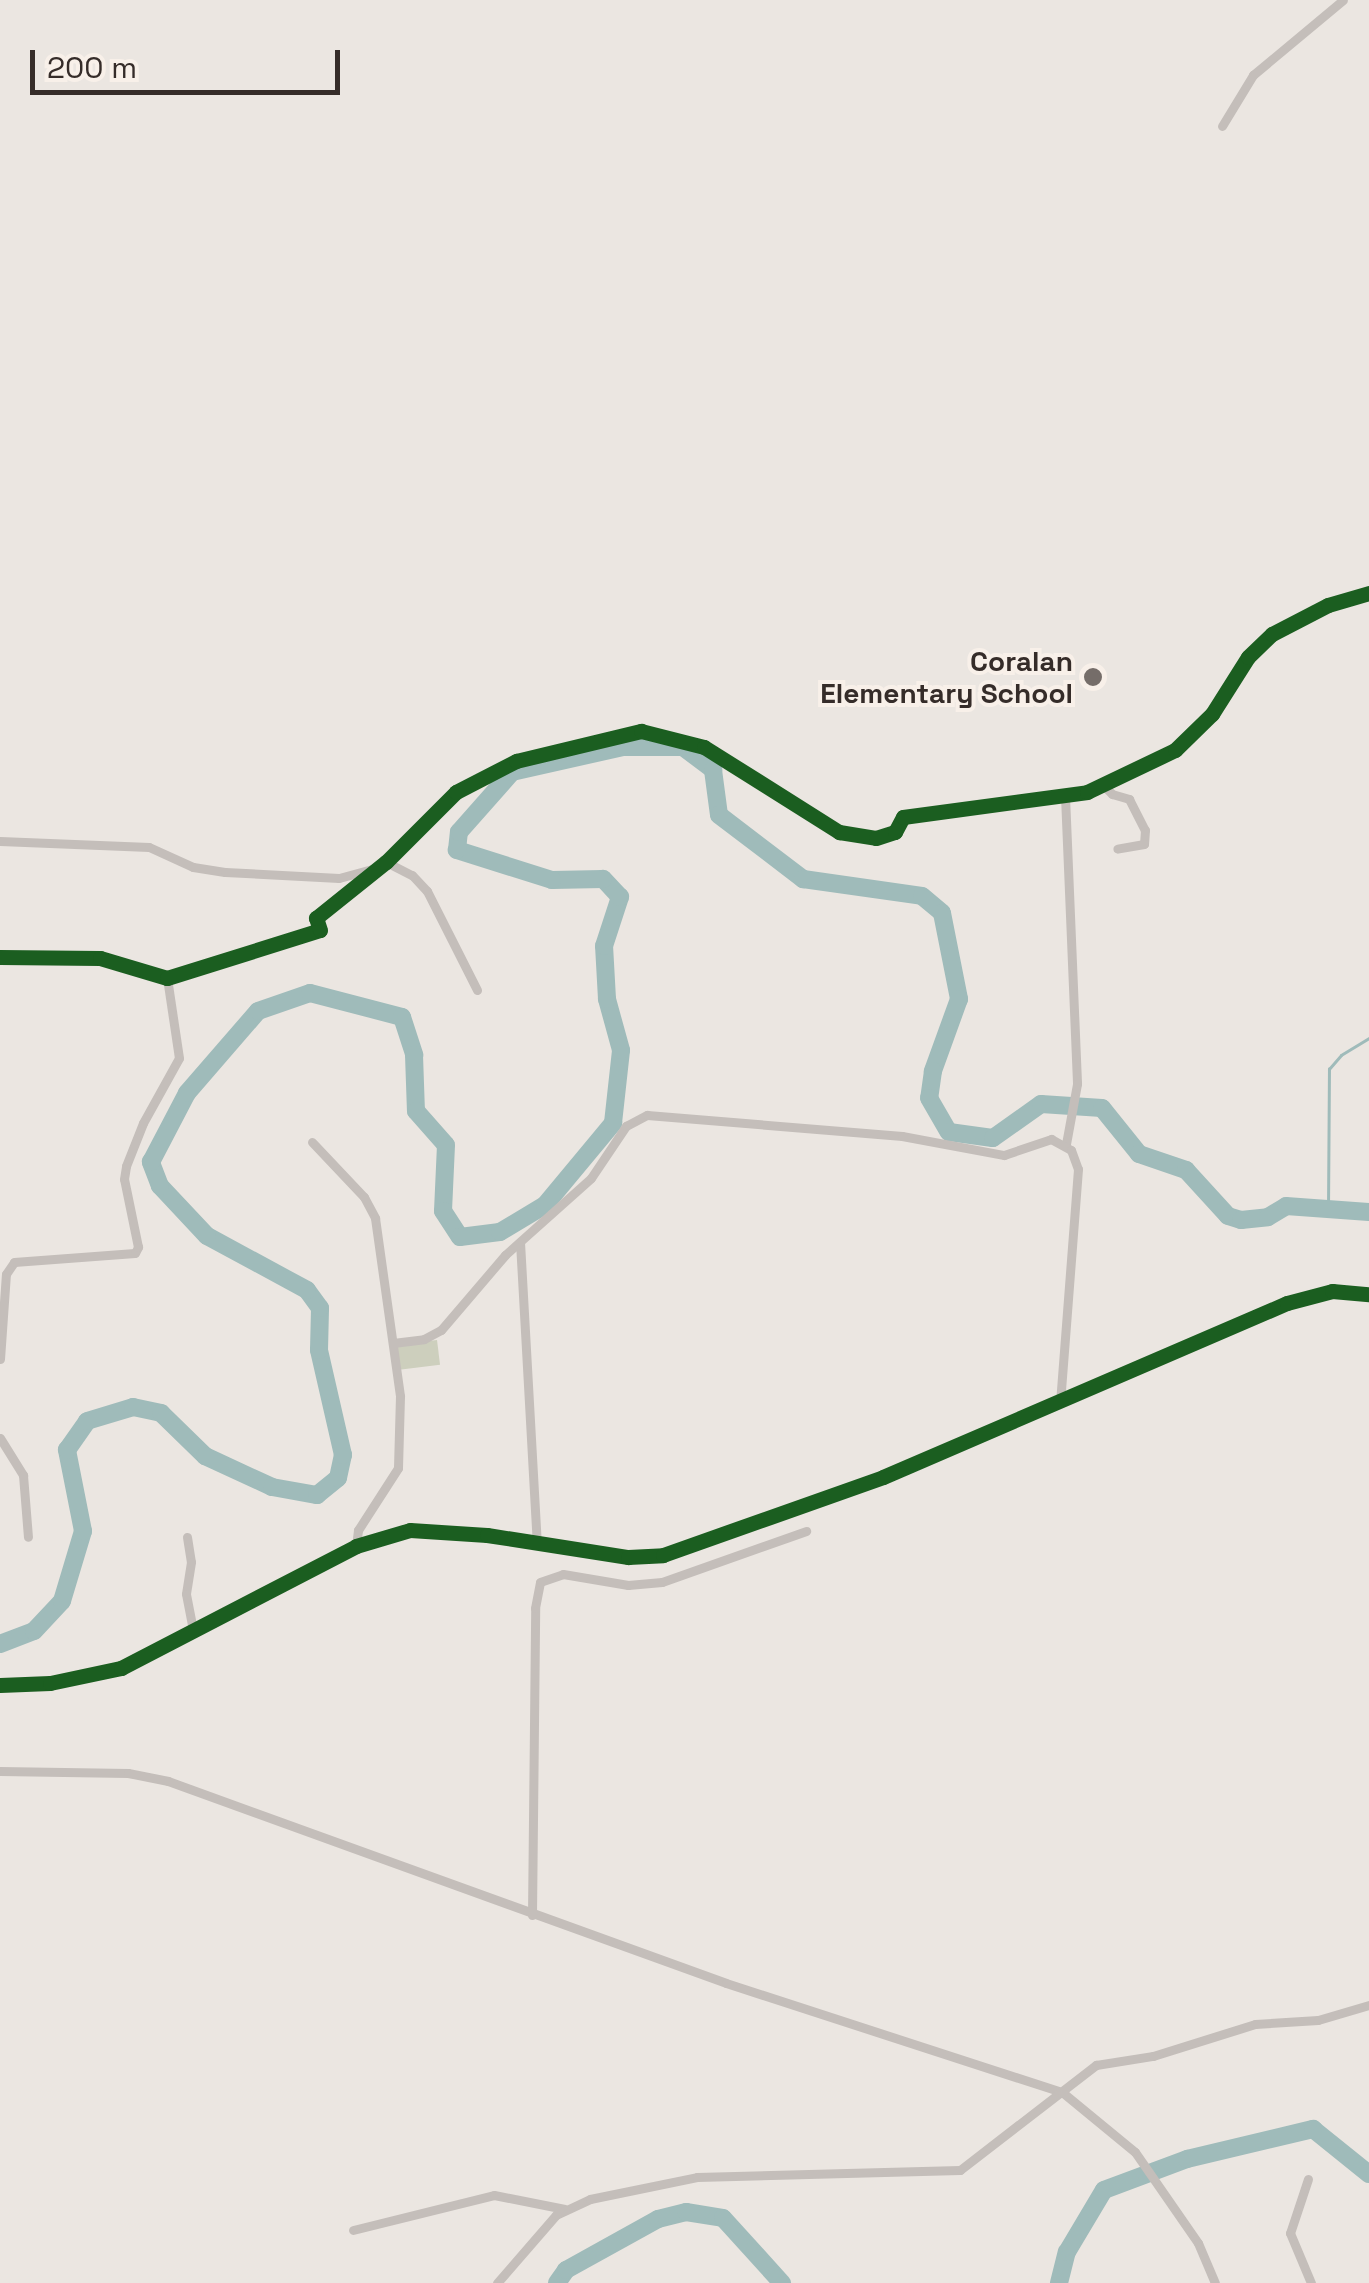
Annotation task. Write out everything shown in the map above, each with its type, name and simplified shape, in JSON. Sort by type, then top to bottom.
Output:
[{"type":"street","points":[[1222,126],[1253,75],[1343,0]]},
{"type":"street","points":[[0,957],[100,958],[167,978],[320,930],[316,918],[383,864],[456,792],[498,768],[642,731],[704,747],[839,832],[876,838],[894,832],[903,817],[1065,796],[1103,785],[1175,750],[1212,714],[1248,658],[1272,634],[1315,610],[1369,593]]},
{"type":"street","points":[[1103,785],[1112,794],[1130,799],[1145,830],[1144,844],[1117,849]]},
{"type":"street","points":[[1060,1401],[1078,1169],[1066,1144],[1077,1084],[1065,796]]},
{"type":"street","points":[[0,841],[149,847],[192,867],[225,872],[339,878],[383,864],[412,875],[427,891],[477,990]]},
{"type":"street","points":[[0,1359],[5,1280],[14,1262],[135,1253],[138,1247],[124,1179],[143,1122],[179,1058],[167,978]]},
{"type":"street","points":[[393,1343],[424,1339],[441,1330],[520,1242],[584,1186],[626,1126],[648,1114],[902,1136],[1004,1155],[1041,1139],[1066,1144]]},
{"type":"street","points":[[312,1142],[371,1208],[400,1396],[398,1468],[358,1530],[356,1546]]},
{"type":"street","points":[[520,1242],[538,1542]]},
{"type":"street","points":[[0,1685],[98,1674],[132,1663],[356,1546],[427,1529],[644,1558],[675,1551],[883,1477],[1287,1302],[1332,1291],[1369,1294]]},
{"type":"street","points":[[0,1438],[23,1476],[28,1537]]},
{"type":"street","points":[[532,1915],[536,1589],[547,1577],[583,1574],[628,1584],[662,1582],[806,1531]]},
{"type":"street","points":[[187,1537],[191,1562],[186,1594],[193,1631]]},
{"type":"street","points":[[583,1574],[587,1552]]},
{"type":"street","points":[[0,1771],[128,1773],[168,1781],[726,1983],[1062,2092],[1134,2152],[1198,2243],[1215,2283]]},
{"type":"street","points":[[496,2283],[548,2222],[565,2209],[616,2191],[696,2177],[952,2172],[970,2165],[1096,2065],[1153,2056],[1255,2024],[1318,2020],[1369,2005]]},
{"type":"street","points":[[1308,2179],[1290,2233],[1312,2283]]},
{"type":"street","points":[[353,2230],[494,2195],[565,2209]]},
{"type":"green space","points":[[437,1340],[440,1365],[399,1370],[396,1345]]},
{"type":"waterway","points":[[0,1644],[34,1631],[62,1601],[83,1531],[67,1450],[87,1421],[133,1407],[161,1413],[205,1456],[272,1487],[317,1495],[338,1478],[343,1455],[319,1350],[320,1308],[307,1290],[207,1236],[160,1186],[151,1162],[187,1093],[258,1011],[310,993],[402,1017],[414,1055],[416,1111],[446,1145],[443,1211],[460,1237],[500,1232],[545,1205],[613,1123],[621,1050],[607,999],[604,946],[620,897],[603,879],[552,880],[457,850],[459,832],[512,772],[623,747],[683,747],[713,770],[719,815],[803,879],[922,896],[942,913],[959,999],[933,1071],[929,1098],[949,1132],[993,1138],[1041,1104],[1102,1108],[1139,1154],[1186,1170],[1228,1216],[1241,1220],[1268,1217],[1286,1206],[1369,1212]]},
{"type":"waterway","points":[[1328,1209],[1329,1069],[1341,1055],[1369,1038]]},
{"type":"waterway","points":[[1059,2283],[1067,2252],[1104,2190],[1187,2159],[1313,2129],[1369,2174]]},
{"type":"waterway","points":[[557,2283],[566,2270],[658,2219],[686,2212],[723,2218],[782,2283]]},
{"type":"cycle path","points":[[0,957],[100,958],[167,978],[320,930],[316,918],[386,862],[456,792],[516,761],[641,731],[704,747],[839,832],[876,838],[895,832],[903,817],[1087,792],[1175,750],[1212,714],[1248,657],[1272,634],[1328,605],[1369,593]]},
{"type":"cycle path","points":[[0,1685],[50,1683],[121,1668],[356,1546],[410,1530],[487,1535],[628,1557],[663,1555],[883,1477],[1287,1303],[1332,1291],[1369,1294]]},
{"type":"place","name":"Coralan Elementary School","points":[[1093,677]]}]
